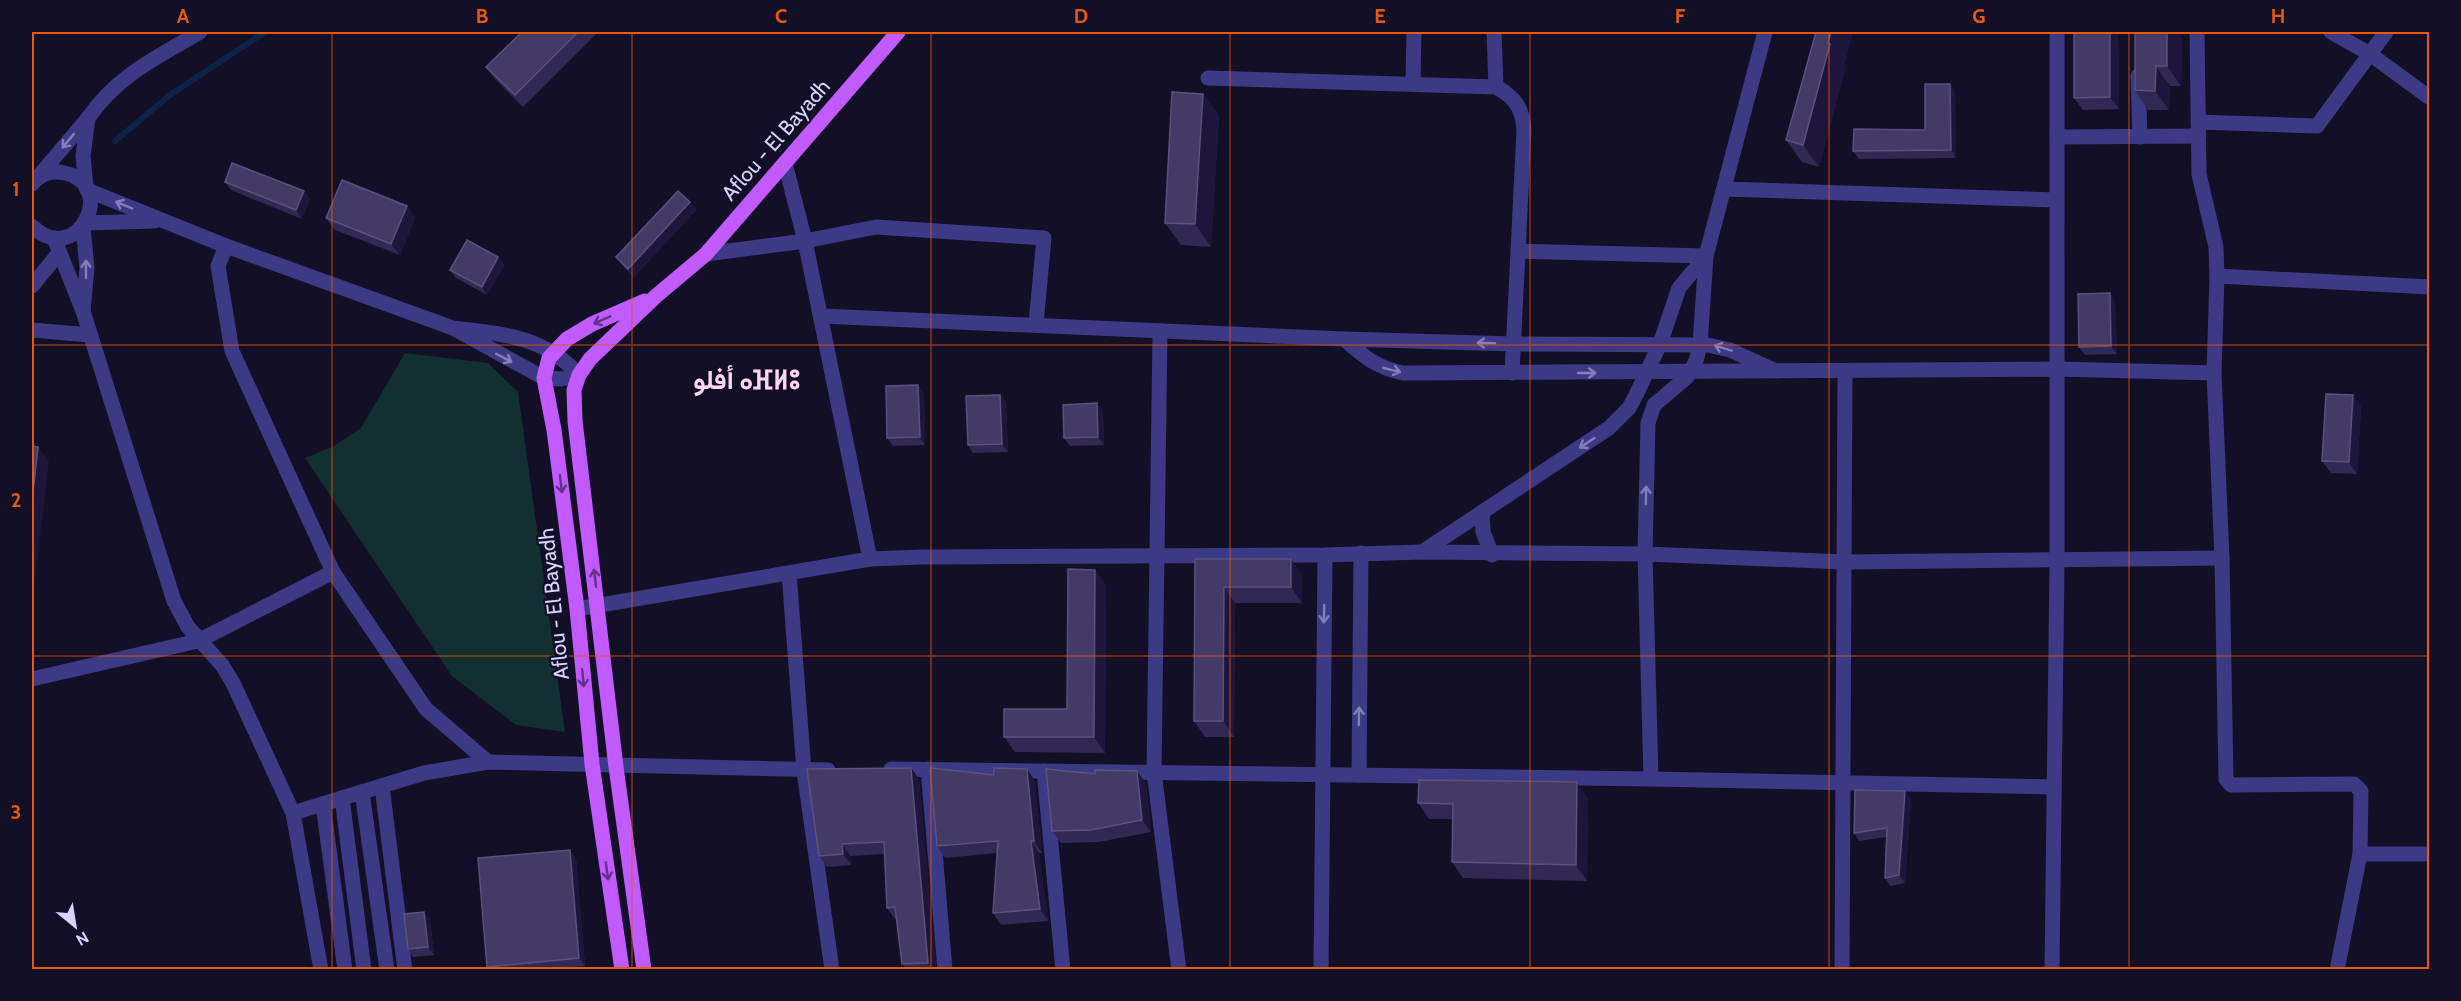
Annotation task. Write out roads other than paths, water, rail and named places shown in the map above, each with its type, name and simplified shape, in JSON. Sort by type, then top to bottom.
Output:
[{"type":"main road","name":"Aflou - El Bayadh","points":[[644,969],[616,767],[574,407],[574,390],[579,375],[590,358],[656,296],[706,254],[898,32]]},
{"type":"main road","name":"Aflou - El Bayadh","points":[[622,969],[592,764],[577,609],[554,430],[544,378],[545,368],[554,351],[579,330],[656,296]]},
{"type":"street","points":[[34,180],[88,118],[102,98],[120,80],[200,32]]},
{"type":"street","points":[[1413,83],[1414,32]]},
{"type":"street","points":[[1494,32],[1496,87]]},
{"type":"street","points":[[1651,779],[1645,554],[1650,414],[1660,397],[1691,372],[1700,345],[1706,256],[1765,32]]},
{"type":"street","points":[[2052,969],[2057,562],[2057,32]]},
{"type":"street","points":[[2197,32],[2199,174],[2216,247],[2214,373],[2222,558],[2226,779],[2231,785],[2355,784],[2361,791],[2360,854],[2337,969]]},
{"type":"street","points":[[2331,32],[2370,54],[2430,99]]},
{"type":"street","points":[[2057,137],[2140,137],[2198,129],[2317,126],[2386,32]]},
{"type":"street","points":[[2136,55],[2140,137]]},
{"type":"street","points":[[1208,78],[1496,87],[1514,99],[1523,119],[1512,373]]},
{"type":"street","points":[[83,311],[87,268],[84,225],[91,207],[83,156],[88,118]]},
{"type":"street","points":[[785,164],[805,241],[870,560]]},
{"type":"street","points":[[34,180],[58,171],[69,174],[87,189],[160,221],[453,328],[544,378],[561,379],[579,375]]},
{"type":"street","points":[[1724,189],[2057,200]]},
{"type":"street","points":[[32,286],[56,246],[84,225],[160,221]]},
{"type":"street","points":[[32,226],[56,246],[83,311],[165,579],[183,618],[198,641],[216,658],[232,683],[293,813],[321,969]]},
{"type":"street","points":[[706,254],[805,241],[876,227],[1044,237],[1036,324]]},
{"type":"street","points":[[226,246],[218,266],[232,351],[333,572],[426,709],[488,762]]},
{"type":"street","points":[[1518,251],[1706,256]]},
{"type":"street","points":[[1422,552],[1609,429],[1629,408],[1647,373],[1660,344],[1679,288],[1706,256]]},
{"type":"street","points":[[2217,276],[2430,287]]},
{"type":"street","points":[[821,316],[1344,339],[1514,344],[1700,345],[1723,348],[1776,371]]},
{"type":"street","points":[[453,328],[518,338],[554,351],[579,375]]},
{"type":"street","points":[[32,330],[90,336]]},
{"type":"street","points":[[1160,331],[1154,772],[1179,969]]},
{"type":"street","points":[[1344,339],[1369,361],[1394,371],[1647,373],[2057,369],[2214,373]]},
{"type":"street","points":[[1842,969],[1846,562],[1845,372]]},
{"type":"street","points":[[1482,512],[1484,532],[1492,555]]},
{"type":"street","points":[[577,609],[870,560],[923,556],[1325,555],[1422,552],[1492,555],[1645,554],[1846,562],[2057,562],[2222,558]]},
{"type":"street","points":[[1359,775],[1361,553]]},
{"type":"street","points":[[1321,969],[1325,555]]},
{"type":"street","points":[[32,679],[198,641],[333,572]]},
{"type":"street","points":[[789,573],[804,771],[832,969]]},
{"type":"street","points":[[293,813],[445,768],[488,762],[592,764],[616,767],[848,770]]},
{"type":"street","points":[[871,769],[1843,781],[2054,787]]},
{"type":"street","points":[[928,769],[945,969]]},
{"type":"street","points":[[1044,771],[1063,969]]},
{"type":"street","points":[[382,786],[405,969]]},
{"type":"street","points":[[362,792],[387,969]]},
{"type":"street","points":[[342,798],[364,969]]},
{"type":"street","points":[[324,804],[345,969]]},
{"type":"street","points":[[2360,854],[2430,854]]},
{"type":"waterway","points":[[115,141],[170,95],[265,32]]},
{"type":"district","name":"أفلو ⴰⴼⵍⵓ","points":[[747,380]]}]
